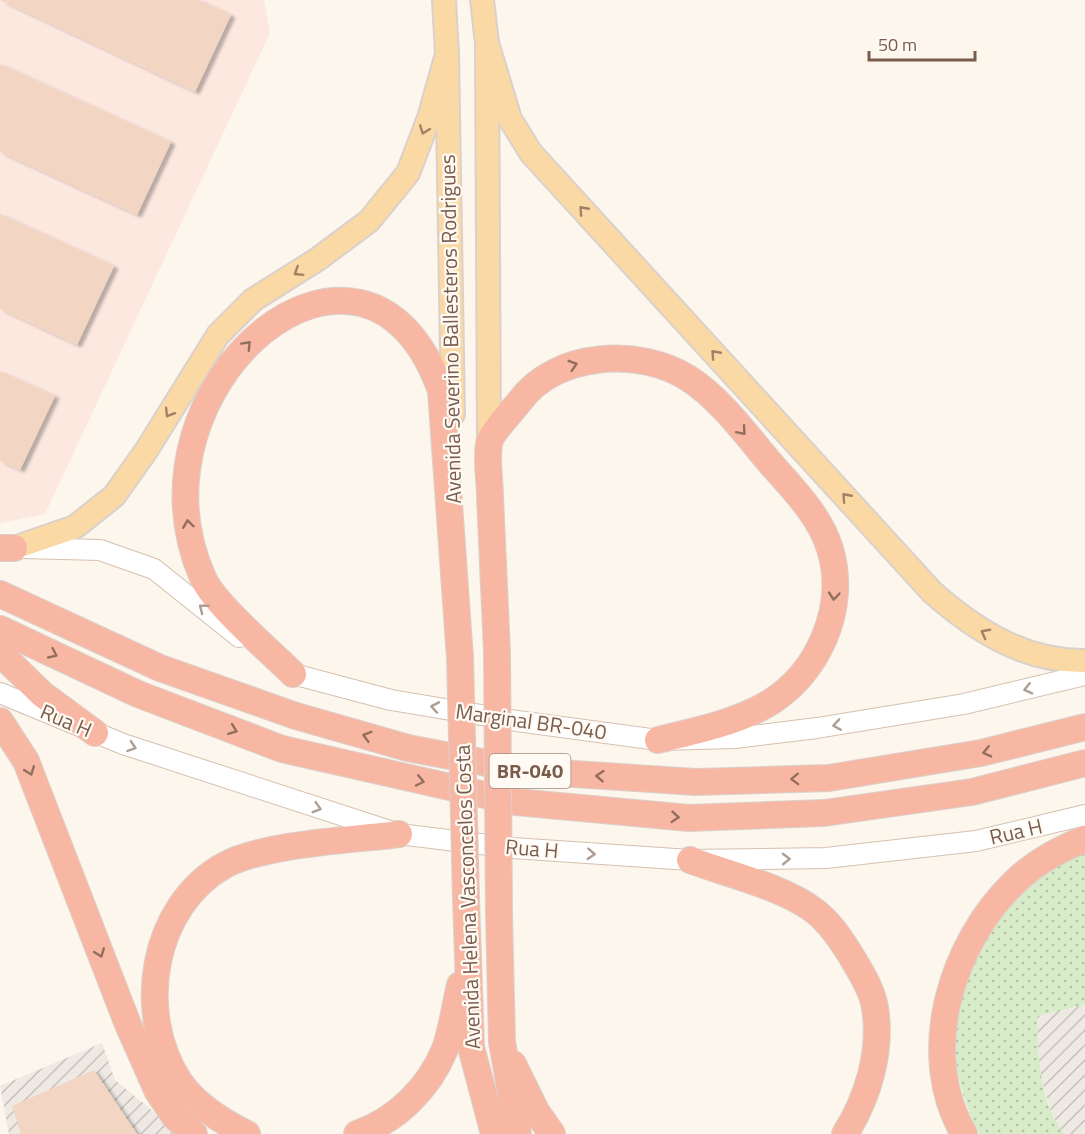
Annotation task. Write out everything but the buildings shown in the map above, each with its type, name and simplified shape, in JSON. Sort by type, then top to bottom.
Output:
[{"type":"highway","points":[[293,674],[230,612],[204,580],[190,538],[185,501],[187,461],[196,426],[228,367],[249,342],[272,323],[300,308],[325,303],[352,302],[393,319],[415,338],[432,364],[441,392],[455,572]]},
{"type":"highway","points":[[489,442],[524,395],[560,369],[588,361],[634,360],[666,368],[689,378],[734,421],[806,505],[820,527],[829,548],[835,575],[834,597],[831,618],[808,670],[765,706],[723,724],[658,740]]},
{"type":"highway","name":"Avenida Severino Ballesteros Rodrigues","points":[[489,442],[497,652]]},
{"type":"highway","name":"Avenida Severino Ballesteros Rodrigues","points":[[455,572],[460,658]]},
{"type":"highway","name":"BR-040","points":[[0,594],[160,668],[296,716],[408,748],[528,771],[696,782],[829,778],[981,753],[1085,727]]},
{"type":"highway","name":"BR-040","points":[[0,629],[138,694],[282,748],[516,802],[689,818],[824,813],[972,792],[1085,763]]},
{"type":"highway","name":"Avenida Helena Vasconcelos Costa","points":[[497,652],[502,1042],[518,1134]]},
{"type":"highway","points":[[0,653],[42,694],[95,733]]},
{"type":"highway","name":"Avenida Helena Vasconcelos Costa","points":[[460,658],[471,1047],[494,1134]]},
{"type":"highway","points":[[0,721],[26,761],[127,1022],[158,1092],[175,1117],[194,1134]]},
{"type":"highway","points":[[247,1134],[206,1108],[179,1082],[162,1045],[154,1014],[155,970],[160,947],[171,925],[206,878],[225,865],[245,856],[312,844],[399,834]]},
{"type":"highway","points":[[964,1134],[947,1087],[942,1050],[944,1020],[950,991],[965,952],[988,913],[1015,881],[1058,850],[1085,839]]},
{"type":"highway","points":[[690,861],[783,893],[813,909],[838,936],[865,979],[875,1007],[875,1044],[869,1082],[861,1109],[845,1134]]},
{"type":"highway","points":[[357,1134],[375,1128],[396,1114],[427,1082],[445,1048],[467,957]]},
{"type":"highway","points":[[502,1042],[536,1111],[552,1134]]},
{"type":"main road","name":"Avenida Severino Ballesteros Rodrigues","points":[[444,0],[447,54],[455,572]]},
{"type":"main road","name":"Avenida Severino Ballesteros Rodrigues","points":[[482,0],[487,43],[489,442]]},
{"type":"main road","points":[[487,43],[510,119],[531,153],[932,592],[965,621],[985,634],[1039,655],[1085,661]]},
{"type":"main road","points":[[7,548],[75,527],[114,496],[146,451],[218,335],[253,300],[318,259],[369,221],[408,173],[429,118],[447,54]]},
{"type":"main road","name":"Marginal BR-040","points":[[7,548],[100,550],[154,569],[252,647],[293,674],[391,700],[517,721],[658,740],[735,738],[817,728],[964,704],[1085,675]]},
{"type":"main road","name":"Rua H","points":[[0,693],[95,733],[166,759],[399,834],[513,848],[690,861],[826,858],[976,841],[1085,815]]},
{"type":"shaded area","points":[[0,0],[264,0],[270,33],[45,514],[0,523]]},
{"type":"shaded area","points":[[1085,1005],[1085,1134],[1064,1134],[1054,1122],[1038,1068],[1037,1016]]},
{"type":"shaded area","points":[[102,1043],[115,1080],[181,1134],[9,1134],[0,1086]]},
{"type":"green space","points":[[1085,847],[1085,1005],[1037,1016],[1039,1062],[1045,1093],[1049,1107],[1064,1134],[979,1134],[960,1084],[956,1061],[954,1038],[962,992],[984,943],[1014,898],[1040,874]]}]
